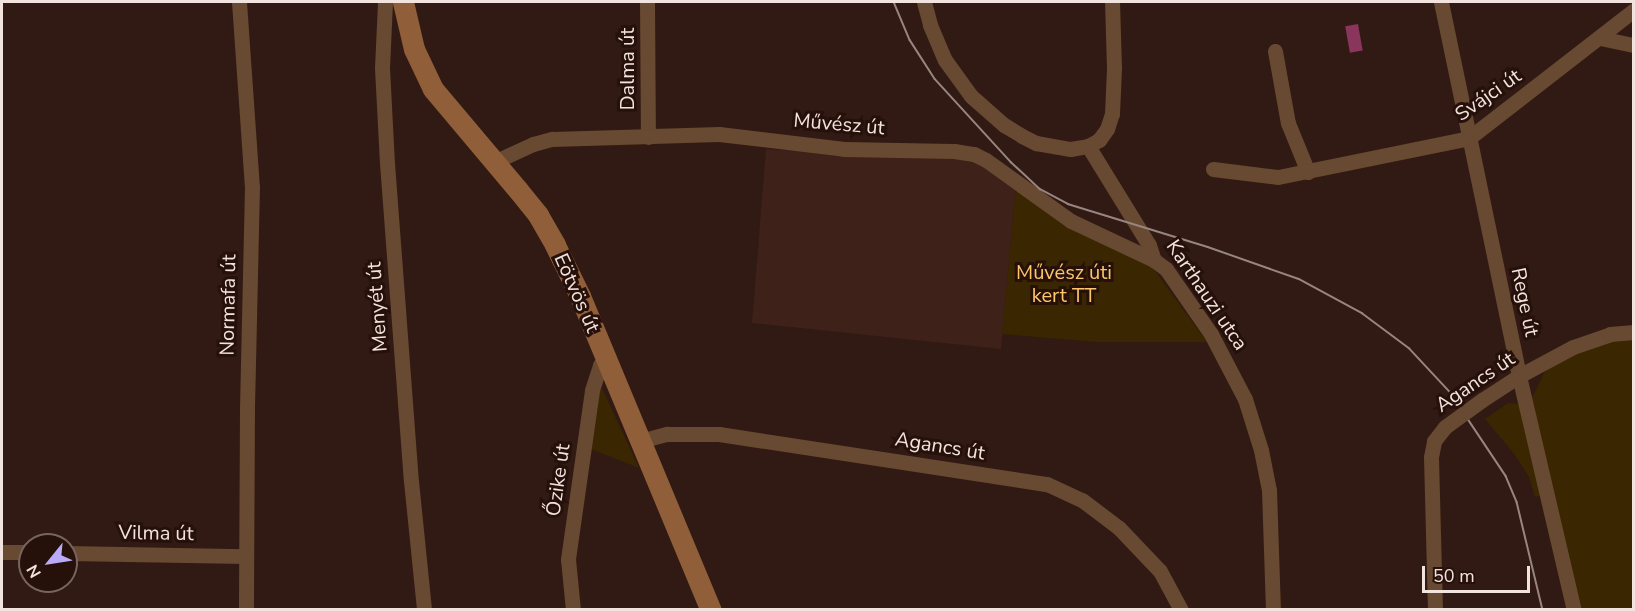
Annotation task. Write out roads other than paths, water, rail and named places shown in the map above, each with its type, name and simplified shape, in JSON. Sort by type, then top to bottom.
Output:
[{"type":"street","name":"Normafa út","points":[[239,2],[252,187],[246,609]]},
{"type":"street","name":"Menyét út","points":[[385,2],[382,68],[387,163],[411,481],[424,609]]},
{"type":"street","name":"Eötvös út","points":[[403,2],[414,49],[429,81],[448,109],[538,215],[555,245],[608,362],[711,609]]},
{"type":"street","name":"Dalma út","points":[[647,2],[648,137]]},
{"type":"street","points":[[926,2],[930,25],[945,60],[971,96],[1004,125],[1036,143],[1060,149],[1088,146],[1099,140],[1107,129],[1112,114],[1114,68],[1112,2]]},
{"type":"street","name":"Rege út","points":[[1441,2],[1519,376],[1574,609]]},
{"type":"street","name":"Svájci út","points":[[1212,169],[1278,177],[1469,138],[1634,10]]},
{"type":"street","points":[[1600,38],[1634,45]]},
{"type":"street","points":[[1275,51],[1288,123],[1308,172]]},
{"type":"street","name":"Művész út","points":[[494,162],[533,144],[552,140],[648,137],[748,135],[844,149],[954,151],[974,154],[1016,180],[1051,209],[1071,221],[1154,260]]},
{"type":"street","name":"Karthauzi utca","points":[[1088,146],[1143,235],[1154,260],[1166,269],[1221,351],[1238,382],[1253,422],[1269,490],[1273,609]]},
{"type":"street","name":"Agancs út","points":[[1435,609],[1431,457],[1434,441],[1445,427],[1519,376],[1592,339],[1610,334],[1634,332]]},
{"type":"street","name":"Őzike út","points":[[573,609],[568,559],[592,390],[600,365],[608,362]]},
{"type":"street","name":"Agancs út","points":[[640,441],[667,434],[718,434],[1047,484],[1082,500],[1119,528],[1160,571],[1181,609]]},
{"type":"street","points":[[2,552],[18,552]]},
{"type":"street","name":"Vilma út","points":[[78,553],[245,556]]},
{"type":"tram line","points":[[894,2],[910,40],[935,79],[1011,162],[1040,189],[1068,204],[1208,247],[1299,279],[1362,313],[1409,348],[1450,392],[1506,476],[1517,502],[1543,610]]},
{"type":"park label","name":"Művész úti kert TT","points":[[1064,284]]}]
